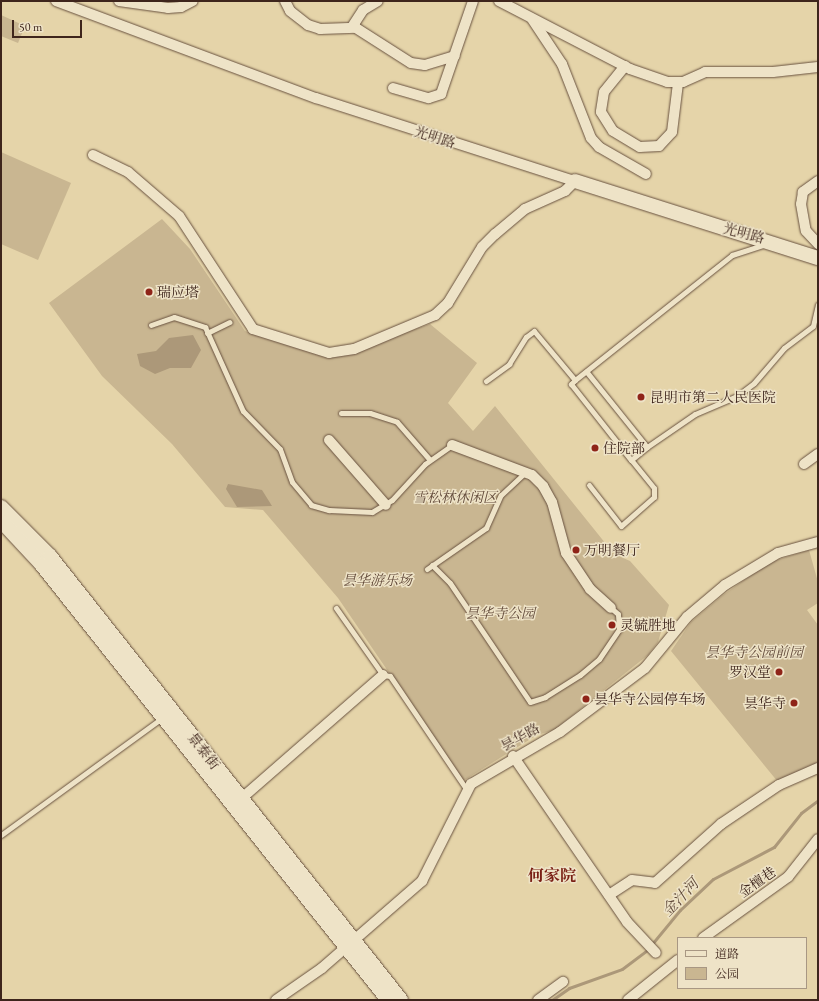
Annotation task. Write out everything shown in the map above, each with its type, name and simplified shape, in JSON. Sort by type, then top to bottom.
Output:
[{"type":"street","name":"光明路","points":[[56,1],[81,9],[316,98],[575,182],[772,241],[818,258]]},
{"type":"street","points":[[81,9],[87,1]]},
{"type":"street","points":[[119,1],[168,8],[181,7],[194,1]]},
{"type":"street","points":[[285,1],[290,11],[308,25],[320,29],[352,27],[366,33],[411,63],[425,64],[455,56]]},
{"type":"street","points":[[352,27],[362,10],[378,1]]},
{"type":"street","points":[[393,88],[436,98],[444,89],[473,1]]},
{"type":"street","points":[[499,1],[625,66],[678,83],[705,72],[773,72],[818,67]]},
{"type":"street","points":[[530,16],[562,64],[591,138],[599,147],[646,174]]},
{"type":"street","points":[[625,66],[604,92],[600,112],[614,131],[640,147],[659,146],[672,132],[678,83]]},
{"type":"street","points":[[93,155],[128,172],[179,216],[253,329],[329,353],[354,349],[435,315],[448,303],[482,247],[495,234],[525,209],[565,190],[575,182]]},
{"type":"street","points":[[818,181],[803,192],[801,204],[806,231],[818,244]]},
{"type":"street","points":[[329,440],[386,505]]},
{"type":"street","points":[[452,445],[525,472],[543,486],[552,502],[566,553],[577,572],[611,608]]},
{"type":"street","points":[[804,464],[818,454]]},
{"type":"street","name":"景泰街","points":[[1,507],[50,556],[167,713],[350,943],[401,1000]]},
{"type":"street","name":"景泰街","points":[[1,521],[42,564],[167,713],[242,798],[350,943],[388,1000]]},
{"type":"street","name":"昙华路","points":[[467,790],[513,756],[560,732],[645,668],[687,617],[725,585],[778,553],[818,542]]},
{"type":"street","points":[[242,798],[383,676]]},
{"type":"street","points":[[513,756],[627,922],[656,953]]},
{"type":"street","points":[[609,895],[632,880],[655,883],[721,824],[779,784],[818,768]]},
{"type":"street","points":[[276,1000],[350,943],[422,881],[443,846],[467,790]]},
{"type":"street","name":"金檀巷","points":[[704,937],[788,877],[818,839]]},
{"type":"street","name":"金檀巷","points":[[712,937],[792,883],[818,849]]},
{"type":"street","points":[[628,1000],[677,961]]},
{"type":"street","points":[[639,1000],[677,969]]},
{"type":"street","points":[[538,1000],[563,982]]},
{"type":"lane","points":[[589,486],[621,526],[654,497],[654,488],[571,384],[732,255],[772,241]]},
{"type":"lane","points":[[631,460],[647,447],[695,414],[732,398],[754,383],[784,348],[813,326],[818,305]]},
{"type":"lane","points":[[151,325],[182,318],[200,323],[207,333],[242,411],[280,449],[292,482],[305,500],[329,510],[364,513],[386,505],[430,460],[452,445]]},
{"type":"lane","points":[[207,333],[230,322]]},
{"type":"lane","points":[[486,381],[509,364],[526,336],[534,331],[575,380]]},
{"type":"lane","points":[[586,371],[647,447]]},
{"type":"lane","points":[[341,412],[370,414],[397,422],[430,460]]},
{"type":"lane","points":[[427,569],[486,528],[501,495],[525,472]]},
{"type":"lane","points":[[432,565],[450,583],[530,702],[545,697],[580,676],[598,659],[619,629],[618,614],[611,608]]},
{"type":"lane","points":[[336,608],[383,676],[390,676],[467,790]]},
{"type":"lane","points":[[1,835],[167,713]]},
{"type":"green space","points":[[1,15],[25,26],[18,43],[1,36]]},
{"type":"green space","points":[[1,152],[71,183],[38,260],[1,244]]},
{"type":"green space","name":"昙华寺公园","points":[[162,219],[190,249],[245,331],[335,357],[430,324],[477,363],[448,403],[473,431],[495,406],[614,554],[630,561],[669,605],[658,642],[648,655],[554,730],[537,735],[463,781],[338,598],[263,510],[225,507],[172,444],[102,376],[49,303]]},
{"type":"green space","name":"昙华寺公园前园","points":[[809,550],[818,582],[818,603],[807,610],[818,625],[818,762],[778,782],[671,651],[691,622],[723,595],[770,562]]},
{"type":"shaded area","points":[[193,335],[201,350],[191,368],[170,368],[155,374],[140,366],[137,354],[156,351],[169,338]]},
{"type":"shaded area","points":[[228,484],[262,490],[272,506],[237,507],[226,489]]},
{"type":"waterway","name":"金汁河","points":[[552,1000],[569,988],[622,969],[647,950],[680,910],[713,879],[774,847],[801,813],[818,800]]},
{"type":"place","name":"瑞应塔","points":[[149,292]]},
{"type":"place","name":"昆明市第二人民医院","points":[[641,397]]},
{"type":"place","name":"住院部","points":[[595,448]]},
{"type":"place","name":"万明餐厅","points":[[576,550]]},
{"type":"place","name":"灵毓胜地","points":[[612,625]]},
{"type":"place","name":"罗汉堂","points":[[779,672]]},
{"type":"place","name":"昙华寺公园停车场","points":[[586,699]]},
{"type":"place","name":"昙华寺","points":[[794,703]]},
{"type":"district","name":"何家院","points":[[552,876]]},
{"type":"park label","name":"雪松林休闲区","points":[[455,497]]},
{"type":"park label","name":"昙华游乐场","points":[[377,580]]}]
